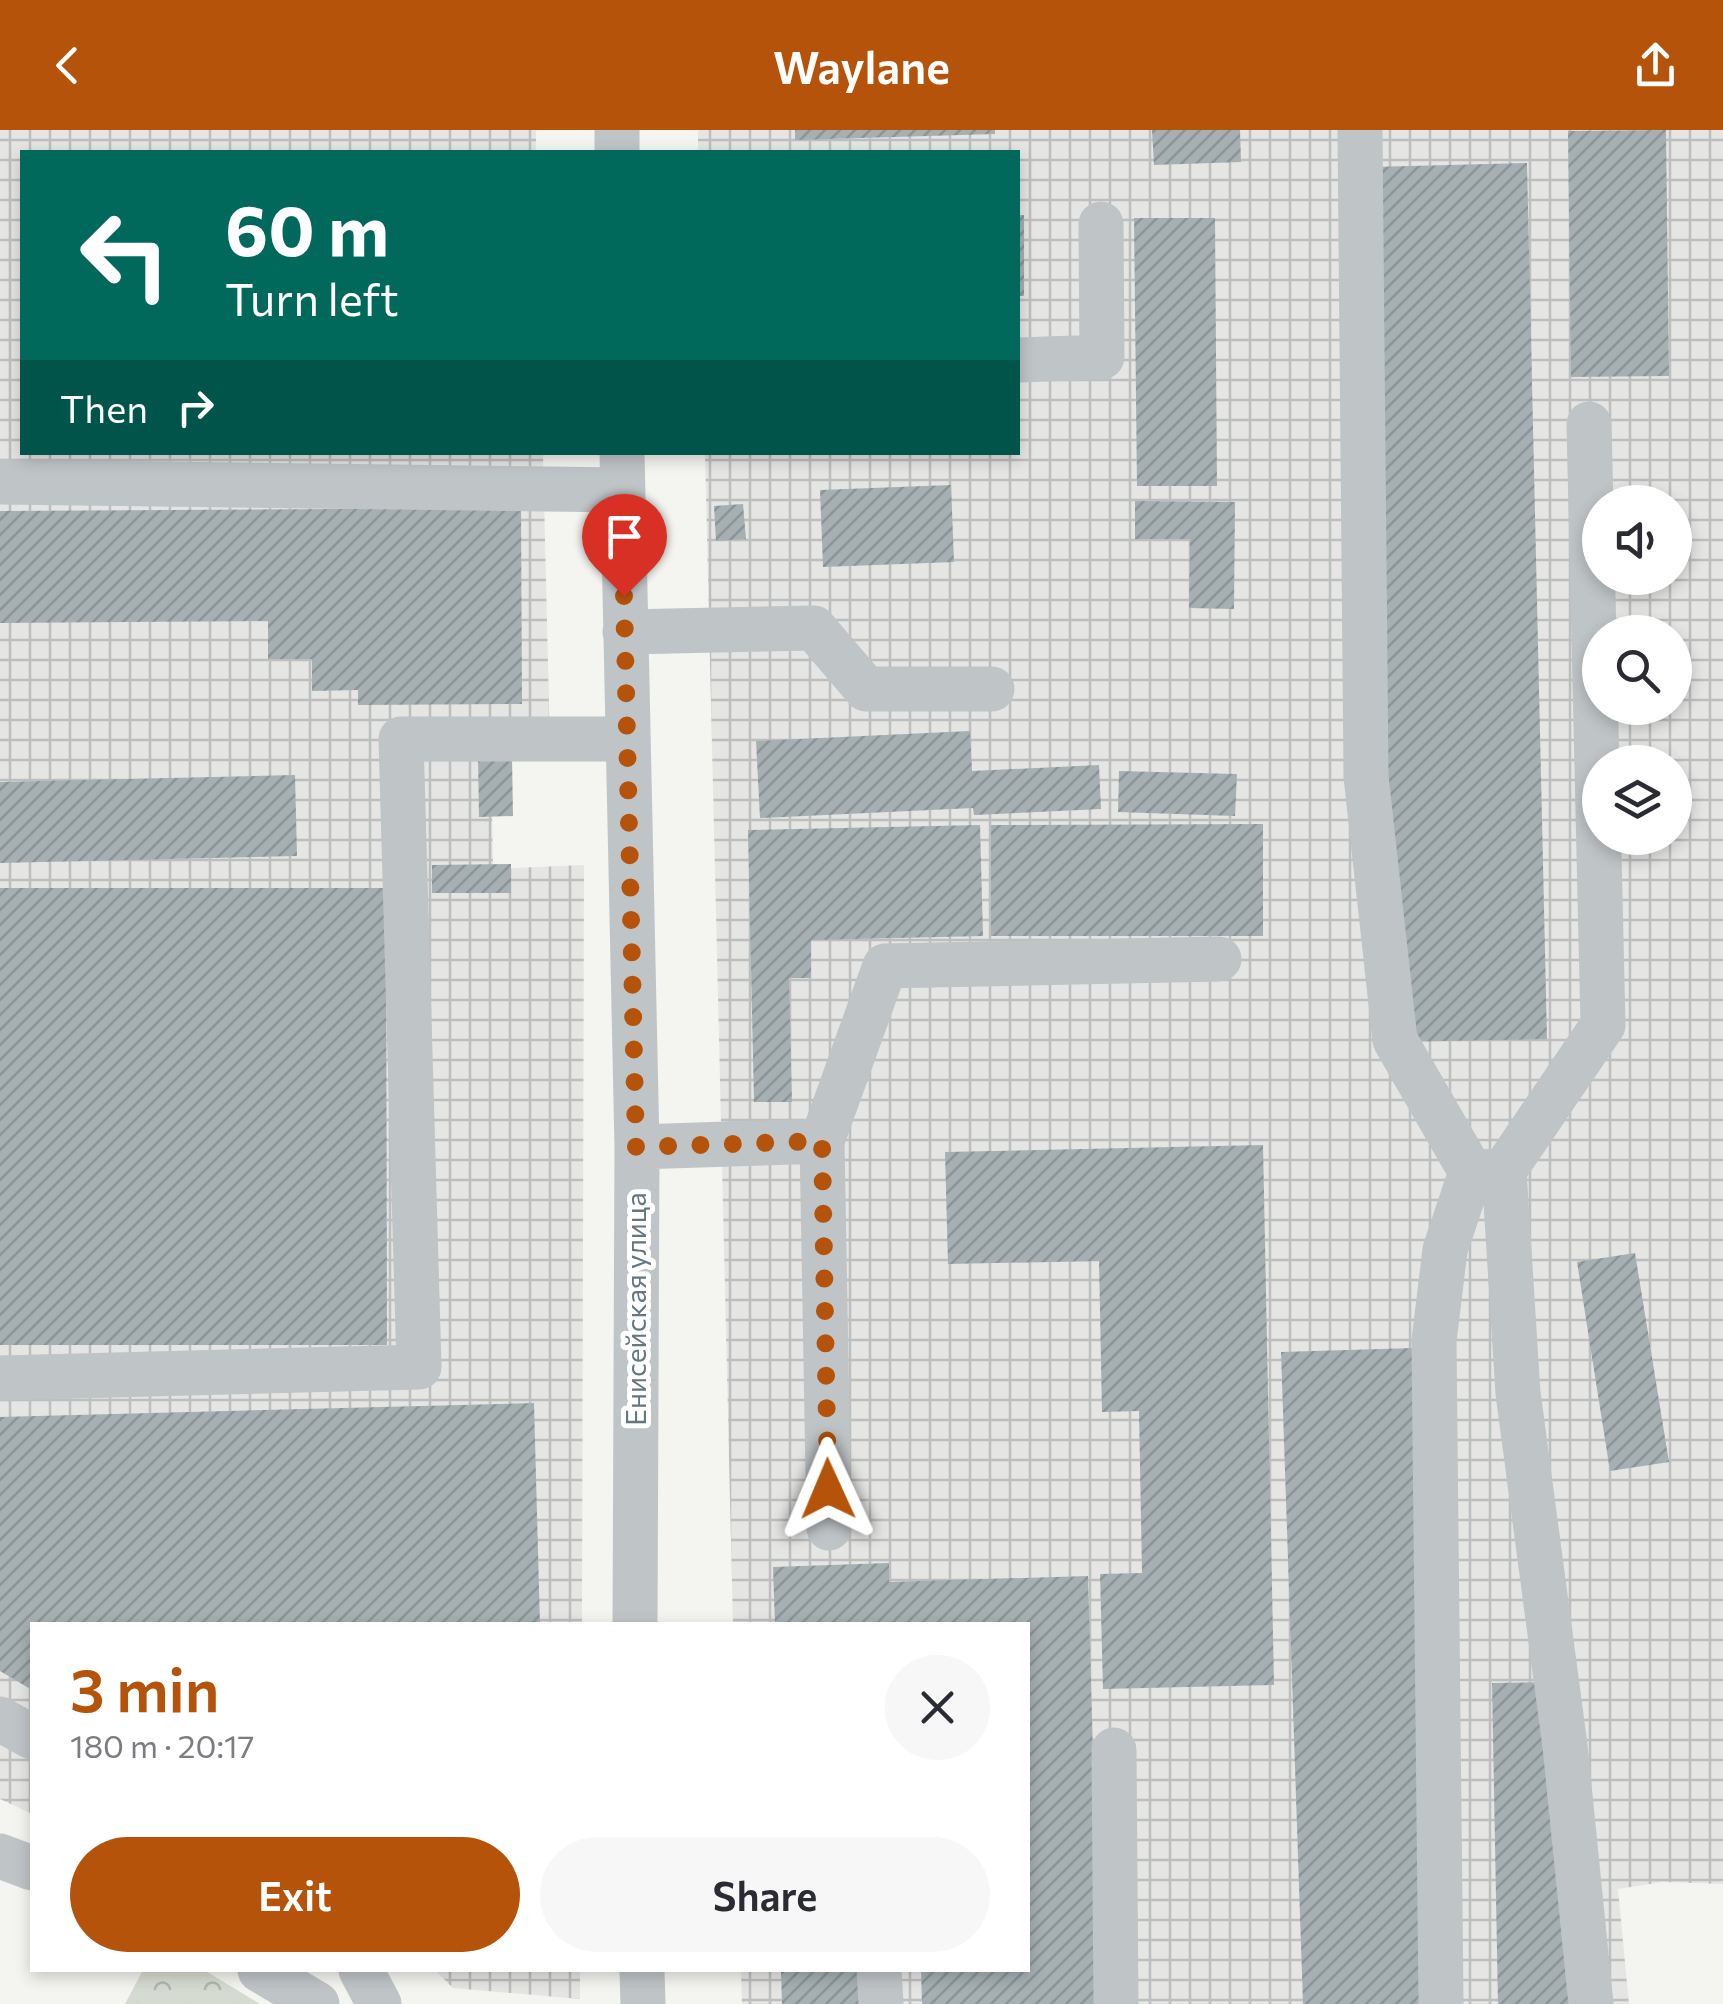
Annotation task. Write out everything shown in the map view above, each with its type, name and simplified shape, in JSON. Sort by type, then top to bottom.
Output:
[{"type":"street","points":[[1360,130],[1365,718],[1368,795],[1395,1040],[1488,1171],[1565,1746],[1592,2004]]},
{"type":"street","points":[[1020,360],[1102,356],[1101,224]]},
{"type":"street","points":[[1442,2004],[1434,1341],[1445,1250],[1488,1171],[1603,1025],[1588,424]]},
{"type":"street","points":[[0,482],[622,471]]},
{"type":"street","name":"Енисейская улица","points":[[622,471],[636,1147],[635,1622]]},
{"type":"street","points":[[625,632],[814,628],[866,689],[992,689]]},
{"type":"street","points":[[0,1378],[419,1367],[400,739],[627,739]]},
{"type":"street","points":[[829,1528],[822,1141],[885,966],[1219,959]]},
{"type":"street","points":[[636,1147],[822,1141]]},
{"type":"street","points":[[0,1720],[30,1737]]},
{"type":"street","points":[[1114,1750],[1116,2004]]},
{"type":"street","points":[[0,1856],[30,1867]]},
{"type":"street","points":[[263,1972],[317,2004]]},
{"type":"street","points":[[362,1972],[379,2004]]},
{"type":"street","points":[[642,1972],[643,2004]]},
{"type":"street","points":[[878,1972],[881,2004]]},
{"type":"shaded area","points":[[0,130],[536,130],[536,150],[20,150],[20,455],[543,455],[550,750],[491,751],[493,869],[584,865],[582,1622],[30,1622],[30,1813],[0,1799]]},
{"type":"shaded area","points":[[698,130],[1723,130],[1723,1884],[1663,1882],[1618,1889],[1629,2004],[742,2004],[741,1972],[1030,1972],[1030,1622],[733,1622],[705,455],[1020,455],[1020,150],[698,150]]},
{"type":"shaded area","points":[[437,1972],[580,1972],[580,1999],[453,1988]]},
{"type":"green space","points":[[142,1972],[207,1972],[260,2004],[125,2004]]},
{"type":"building","points":[[795,130],[995,130],[995,134],[795,140]]},
{"type":"building","points":[[1152,130],[1240,130],[1241,162],[1154,165]]},
{"type":"building","points":[[1666,130],[1669,376],[1571,377],[1568,131]]},
{"type":"building","points":[[1527,163],[1547,1039],[1392,1042],[1372,167]]},
{"type":"building","points":[[1020,215],[1024,215],[1024,296],[1020,296]]},
{"type":"building","points":[[1134,218],[1215,218],[1217,486],[1137,486]]},
{"type":"building","points":[[951,485],[954,562],[823,567],[820,490]]},
{"type":"building","points":[[1135,501],[1235,502],[1234,609],[1189,608],[1190,539],[1135,539]]},
{"type":"building","points":[[743,504],[746,539],[716,541],[714,506]]},
{"type":"building","points":[[521,508],[522,704],[358,705],[358,690],[312,691],[312,659],[268,659],[268,621],[0,623],[0,511]]},
{"type":"building","points":[[970,731],[972,771],[1099,765],[1101,809],[974,815],[973,808],[760,818],[756,741]]},
{"type":"building","points":[[478,756],[512,756],[513,816],[479,817]]},
{"type":"building","points":[[1119,771],[1237,774],[1235,816],[1118,812]]},
{"type":"building","points":[[295,775],[297,856],[0,863],[0,782]]},
{"type":"building","points":[[1263,824],[1263,936],[991,936],[991,825]]},
{"type":"building","points":[[980,825],[983,936],[811,940],[811,978],[789,978],[792,1102],[754,1102],[748,830]]},
{"type":"building","points":[[511,864],[511,893],[432,893],[432,865]]},
{"type":"building","points":[[0,888],[386,888],[387,1345],[0,1345]]},
{"type":"building","points":[[1263,1145],[1274,1685],[1103,1689],[1100,1574],[1142,1573],[1139,1411],[1102,1412],[1099,1261],[948,1264],[945,1152]]},
{"type":"building","points":[[1635,1253],[1669,1462],[1610,1471],[1577,1262]]},
{"type":"building","points":[[1414,1348],[1436,2004],[1303,2004],[1281,1352]]},
{"type":"building","points":[[534,1403],[540,1622],[30,1622],[30,1689],[0,1671],[0,1417]]},
{"type":"building","points":[[889,1563],[889,1582],[1088,1576],[1100,2004],[922,2004],[921,1972],[1030,1972],[1030,1622],[775,1622],[773,1567]]},
{"type":"building","points":[[1550,1682],[1573,2004],[1498,2004],[1492,1683]]},
{"type":"building","points":[[781,1972],[863,1972],[864,2004],[782,2004]]},
{"type":"route","points":[[624,596],[636,1147],[822,1141],[828,1489]]}]
